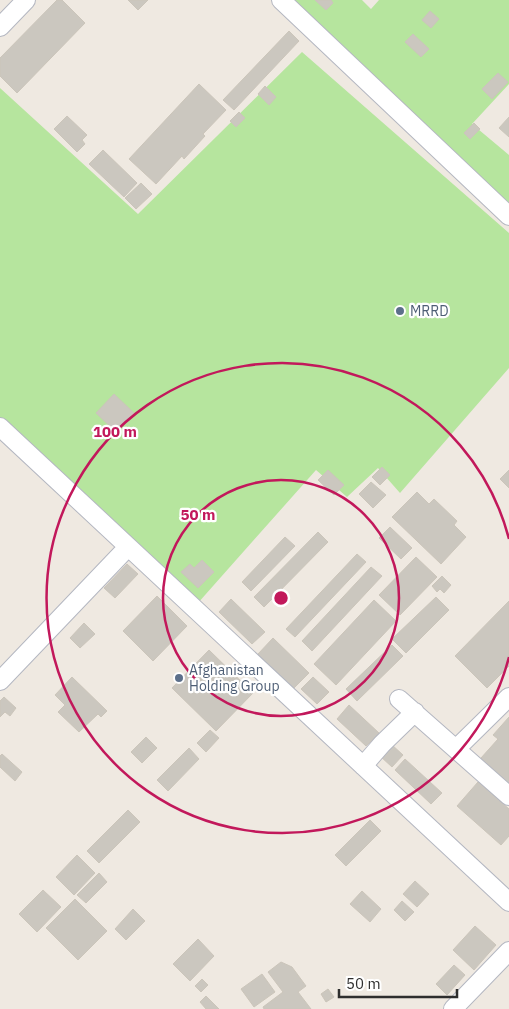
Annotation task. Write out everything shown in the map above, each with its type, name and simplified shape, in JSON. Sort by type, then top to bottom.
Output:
[{"type":"street","points":[[0,27],[26,0]]},
{"type":"street","points":[[281,0],[509,216]]},
{"type":"street","points":[[0,427],[509,902]]},
{"type":"street","points":[[0,681],[128,547]]},
{"type":"street","points":[[456,749],[509,697]]},
{"type":"street","points":[[399,699],[509,796]]},
{"type":"street","points":[[362,766],[415,712]]},
{"type":"street","points":[[453,1009],[509,951]]},
{"type":"green space","points":[[288,0],[362,0],[371,9],[379,0],[509,0],[509,84],[472,124],[509,155],[509,212]]},
{"type":"green space","points":[[302,52],[509,233],[509,368],[400,493],[378,468],[347,497],[316,470],[190,612],[0,418],[0,88],[138,214]]},
{"type":"building","points":[[57,0],[62,0],[85,23],[17,93],[0,76],[0,58]]},
{"type":"building","points":[[128,0],[148,0],[138,10]]},
{"type":"building","points":[[315,0],[331,0],[333,3],[326,10]]},
{"type":"building","points":[[430,11],[439,19],[431,28],[422,20]]},
{"type":"building","points":[[289,31],[299,41],[234,110],[223,100]]},
{"type":"building","points":[[413,34],[429,49],[421,57],[405,42]]},
{"type":"building","points":[[498,73],[508,82],[492,99],[482,89]]},
{"type":"building","points":[[199,84],[226,110],[203,134],[205,136],[184,159],[182,156],[156,184],[129,159]]},
{"type":"building","points":[[265,86],[276,97],[269,105],[258,94]]},
{"type":"building","points":[[239,112],[245,118],[236,127],[230,121]]},
{"type":"building","points":[[67,116],[87,135],[82,140],[85,144],[77,152],[54,129]]},
{"type":"building","points":[[509,117],[509,137],[499,128]]},
{"type":"building","points":[[474,123],[480,129],[470,139],[464,133]]},
{"type":"building","points":[[103,150],[137,183],[124,197],[89,164]]},
{"type":"building","points":[[141,183],[152,194],[136,209],[125,198]]},
{"type":"building","points":[[114,394],[134,413],[116,432],[96,413]]},
{"type":"building","points":[[382,467],[390,475],[380,485],[372,477]]},
{"type":"building","points":[[328,470],[344,485],[334,495],[318,480]]},
{"type":"building","points":[[509,470],[509,488],[500,479]]},
{"type":"building","points":[[371,482],[386,495],[373,508],[359,494]]},
{"type":"building","points":[[417,492],[429,504],[434,499],[457,521],[454,525],[466,537],[441,564],[392,517]]},
{"type":"building","points":[[390,527],[412,548],[401,559],[379,538]]},
{"type":"building","points":[[318,532],[328,542],[264,607],[254,597]]},
{"type":"building","points":[[285,537],[295,546],[251,591],[242,582]]},
{"type":"building","points":[[357,554],[366,562],[295,637],[286,629]]},
{"type":"building","points":[[416,557],[437,577],[400,615],[379,595]]},
{"type":"building","points":[[202,560],[214,572],[198,588],[181,572],[190,564],[194,568]]},
{"type":"building","points":[[127,564],[138,574],[115,598],[104,588]]},
{"type":"building","points":[[371,567],[382,576],[312,651],[302,641]]},
{"type":"building","points":[[442,576],[451,585],[444,593],[440,589],[437,592],[432,586]]},
{"type":"building","points":[[157,596],[187,626],[153,661],[123,631]]},
{"type":"building","points":[[436,597],[449,610],[406,653],[392,639]]},
{"type":"building","points":[[231,599],[265,632],[252,644],[219,612]]},
{"type":"building","points":[[374,600],[396,621],[336,685],[314,664]]},
{"type":"building","points":[[509,601],[509,666],[487,688],[455,656]]},
{"type":"building","points":[[84,623],[95,634],[80,648],[70,638]]},
{"type":"building","points":[[273,638],[309,673],[293,689],[258,654]]},
{"type":"building","points":[[392,645],[403,656],[357,701],[346,689]]},
{"type":"building","points":[[209,650],[253,693],[216,731],[172,688]]},
{"type":"building","points":[[72,677],[107,711],[101,717],[98,714],[79,732],[58,712],[65,705],[55,695]]},
{"type":"building","points":[[313,677],[329,692],[317,704],[301,689]]},
{"type":"building","points":[[4,697],[16,708],[10,716],[5,712],[0,717],[0,701]]},
{"type":"building","points":[[349,705],[379,733],[366,746],[337,719]]},
{"type":"building","points":[[509,717],[509,783],[481,758],[498,739],[493,735]]},
{"type":"building","points":[[210,730],[219,738],[206,752],[197,743]]},
{"type":"building","points":[[146,737],[157,748],[142,763],[131,752]]},
{"type":"building","points":[[391,744],[403,755],[392,767],[380,756]]},
{"type":"building","points":[[189,748],[199,759],[168,791],[157,780]]},
{"type":"building","points":[[2,754],[22,772],[15,781],[0,767],[0,756]]},
{"type":"building","points":[[405,759],[442,793],[431,804],[395,770]]},
{"type":"building","points":[[478,782],[509,809],[509,836],[501,845],[457,806]]},
{"type":"building","points":[[128,810],[140,822],[99,863],[87,851]]},
{"type":"building","points":[[370,820],[381,831],[346,866],[335,855]]},
{"type":"building","points":[[77,855],[95,873],[74,895],[56,877]]},
{"type":"building","points":[[99,873],[107,882],[86,903],[77,895]]},
{"type":"building","points":[[415,881],[429,894],[417,907],[403,894]]},
{"type":"building","points":[[43,890],[61,907],[37,932],[19,914]]},
{"type":"building","points":[[362,891],[381,909],[370,922],[350,904]]},
{"type":"building","points":[[75,899],[107,931],[78,960],[46,928]]},
{"type":"building","points":[[402,901],[414,912],[405,921],[394,910]]},
{"type":"building","points":[[133,909],[145,921],[126,940],[115,929]]},
{"type":"building","points":[[475,926],[496,945],[474,970],[453,950]]},
{"type":"building","points":[[198,939],[214,956],[190,981],[173,964]]},
{"type":"building","points":[[281,962],[292,967],[306,986],[298,992],[311,1009],[264,1009],[263,1007],[283,992],[268,972]]},
{"type":"building","points":[[454,965],[465,975],[447,995],[436,984]]},
{"type":"building","points":[[262,974],[275,992],[254,1007],[241,989]]},
{"type":"building","points":[[202,979],[208,985],[201,992],[195,986]]},
{"type":"building","points":[[328,989],[334,997],[326,1002],[321,994]]},
{"type":"building","points":[[206,996],[219,1009],[206,1009],[200,1002]]},
{"type":"place","name":"MRRD","points":[[400,311]]},
{"type":"place","name":"Afghanistan Holding Group","points":[[179,678]]}]
